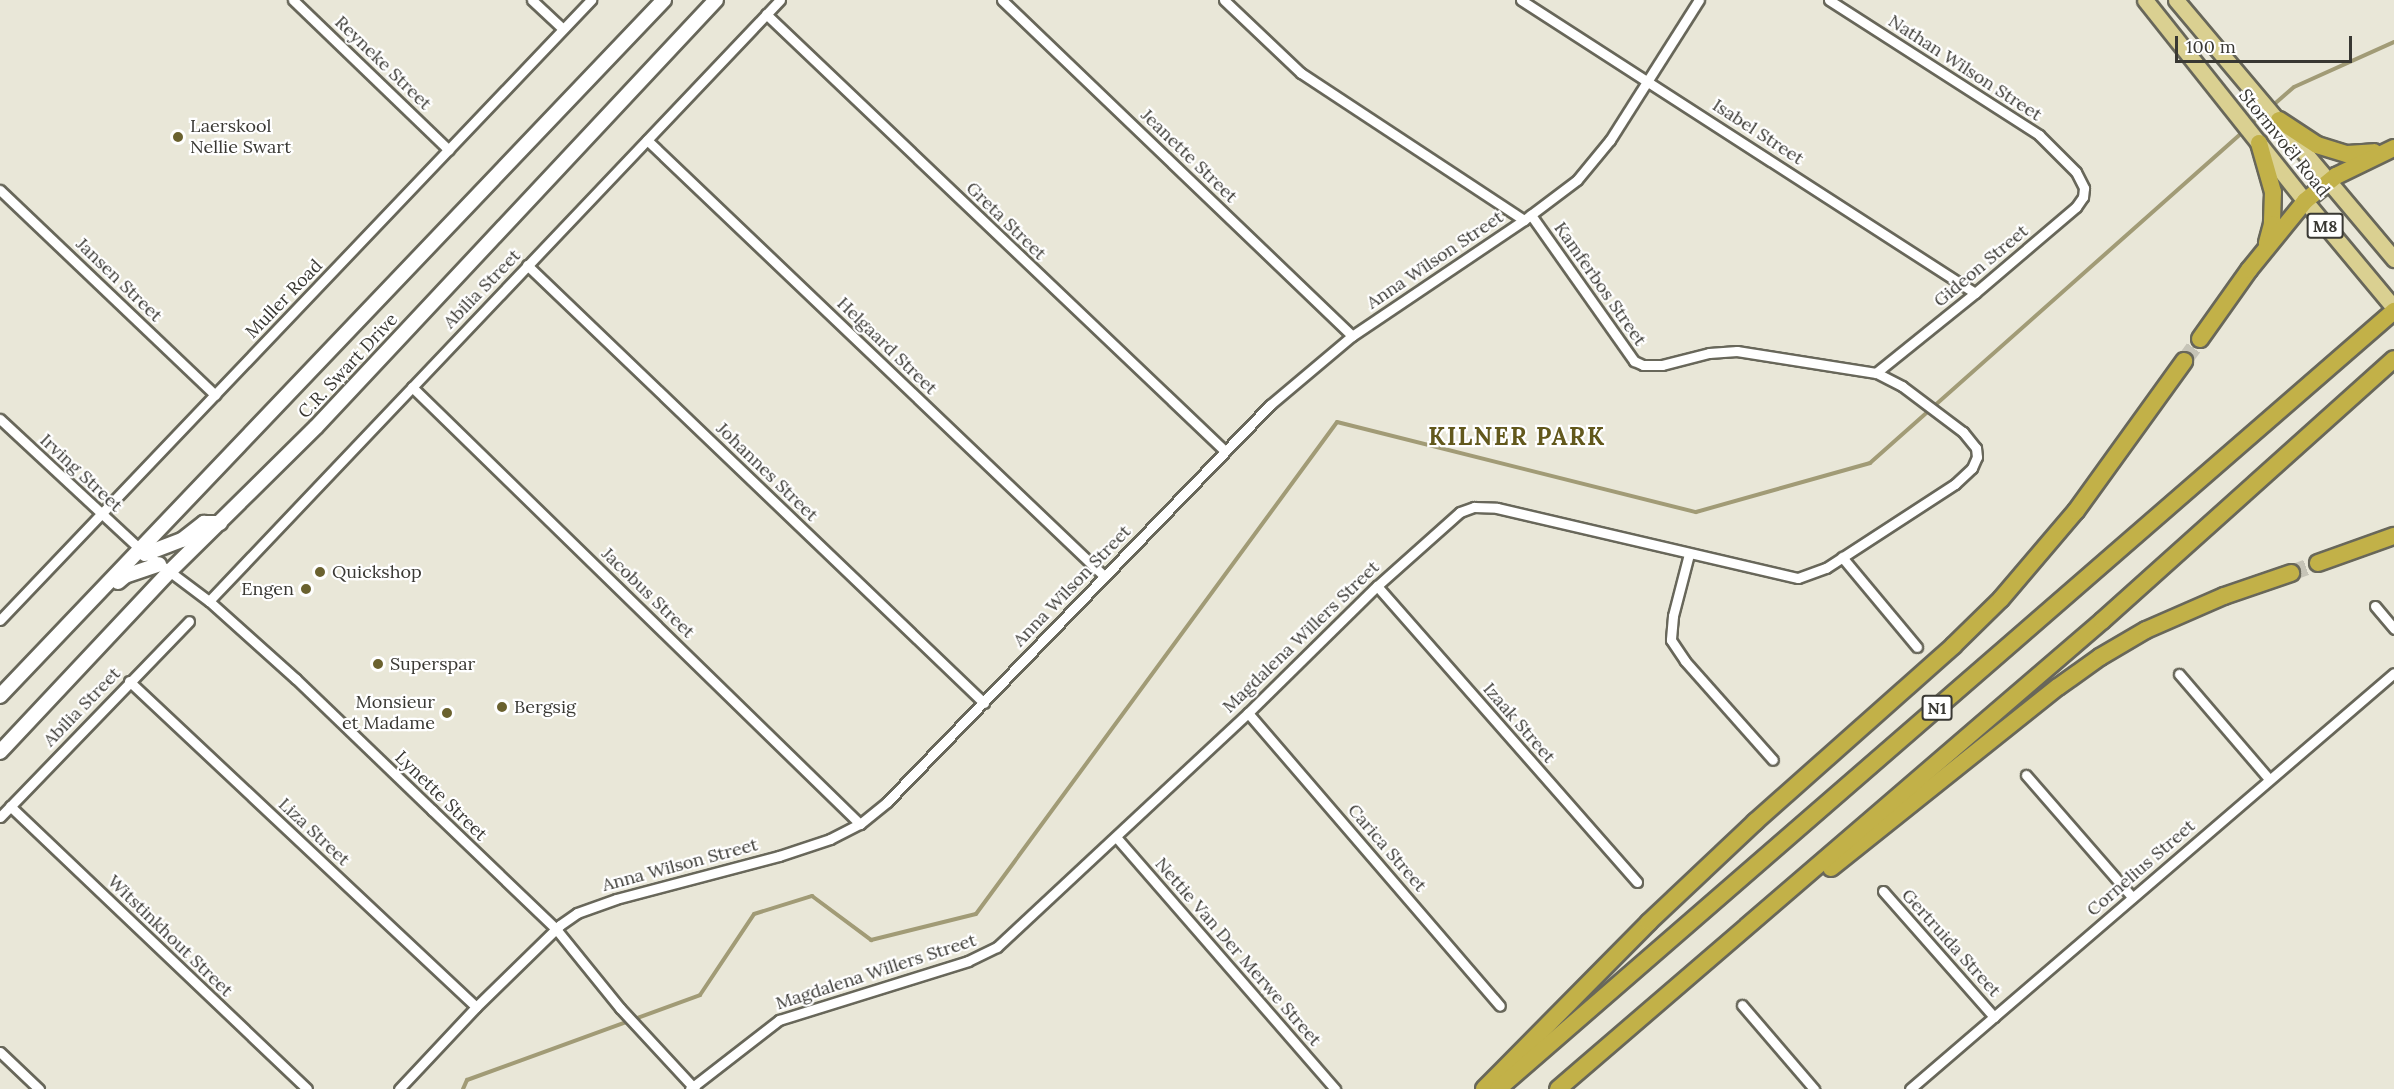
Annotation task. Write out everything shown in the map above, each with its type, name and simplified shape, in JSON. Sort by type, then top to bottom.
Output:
[{"type":"highway","points":[[2278,119],[2304,138],[2332,150],[2353,154],[2389,149]]},
{"type":"highway","points":[[2258,142],[2270,176],[2273,200],[2272,224],[2265,249]]},
{"type":"highway","points":[[2200,339],[2265,249],[2304,201],[2329,181],[2389,149]]},
{"type":"highway","name":"N1","points":[[1498,1089],[2394,310]]},
{"type":"highway","name":"N1","points":[[1558,1089],[2102,621],[2394,359]]},
{"type":"highway","points":[[1484,1089],[1657,914],[1755,822],[1953,646],[2001,599],[2076,511],[2184,361]]},
{"type":"highway","points":[[2318,563],[2394,536]]},
{"type":"highway","points":[[1603,1050],[2066,681],[2146,630],[2224,596],[2291,573]]},
{"type":"main road","name":"C.R. Swart Drive","points":[[0,696],[143,552],[664,0]]},
{"type":"main road","name":"C.R. Swart Drive","points":[[0,752],[164,568],[220,523],[321,420],[716,0]]},
{"type":"main road","name":"Stormvoël Road","points":[[2145,0],[2304,201],[2394,310]]},
{"type":"main road","name":"Stormvoël Road","points":[[2176,0],[2394,259]]},
{"type":"main road","points":[[143,552],[182,540],[204,524],[220,523]]},
{"type":"main road","points":[[101,592],[125,576],[164,568]]},
{"type":"street","name":"Reyneke Street","points":[[294,0],[449,150]]},
{"type":"street","points":[[532,0],[563,29]]},
{"type":"street","name":"Muller Road","points":[[0,620],[591,0]]},
{"type":"street","name":"Jeanette Street","points":[[1002,0],[1352,336]]},
{"type":"street","name":"Kamferbos Street","points":[[1224,0],[1301,73],[1528,218],[1624,351],[1636,362],[1662,365],[1709,353],[1737,351],[1876,373],[1902,386],[1942,415],[1963,432],[1976,448]]},
{"type":"street","name":"Isabel Street","points":[[1521,0],[1975,293]]},
{"type":"street","name":"Anna Wilson Street","points":[[399,1089],[476,1007],[556,929],[577,913],[600,903],[779,856],[830,839],[860,824],[887,802],[1270,405],[1352,336],[1569,188],[1590,167],[1699,0]]},
{"type":"street","name":"Nathan Wilson Street","points":[[1830,0],[2039,135],[2076,172]]},
{"type":"street","name":"Abilia Street","points":[[209,601],[775,2]]},
{"type":"street","name":"Greta Street","points":[[766,14],[1225,451]]},
{"type":"street","name":"Helgaard Street","points":[[647,140],[1104,576]]},
{"type":"street","name":"Gideon Street","points":[[1876,373],[1975,293],[2079,204],[2084,189],[2076,172]]},
{"type":"street","name":"Jansen Street","points":[[0,190],[215,395]]},
{"type":"street","name":"Johannes Street","points":[[527,265],[984,703]]},
{"type":"street","name":"Jacobus Street","points":[[412,387],[860,824]]},
{"type":"street","name":"Irving Street","points":[[0,419],[143,552]]},
{"type":"street","name":"Magdalena Willers Street","points":[[693,1088],[750,1040],[787,1016],[981,957],[997,946],[1248,713],[1377,586],[1454,516],[1474,507],[1497,508],[1798,578],[1817,573],[1962,478],[1975,462],[1976,448]]},
{"type":"street","name":"Lynette Street","points":[[143,552],[209,601],[296,679],[556,929],[620,1008],[693,1088]]},
{"type":"street","points":[[1689,554],[1673,616],[1671,640],[1685,661],[1773,760]]},
{"type":"street","points":[[1842,557],[1917,647]]},
{"type":"street","name":"Izaak Street","points":[[1377,586],[1637,882]]},
{"type":"street","points":[[2375,606],[2394,629]]},
{"type":"street","name":"Abilia Street","points":[[0,817],[189,621]]},
{"type":"street","name":"Cornelius Street","points":[[1910,1089],[2269,778],[2394,673]]},
{"type":"street","points":[[2179,674],[2269,778]]},
{"type":"street","name":"Liza Street","points":[[129,681],[476,1007]]},
{"type":"street","name":"Carica Street","points":[[1248,713],[1500,1006]]},
{"type":"street","points":[[2026,775],[2132,897]]},
{"type":"street","name":"Witstinkhout Street","points":[[10,806],[307,1089]]},
{"type":"street","name":"Nettie Van Der Merwe Street","points":[[1116,837],[1335,1089]]},
{"type":"street","name":"Gertruida Street","points":[[1883,891],[1994,1017]]},
{"type":"street","points":[[1742,1005],[1814,1089]]},
{"type":"street","points":[[0,1052],[39,1089]]},
{"type":"waterway","points":[[2271,107],[2294,87],[2394,42]]},
{"type":"waterway","points":[[2250,125],[2265,112]]},
{"type":"waterway","points":[[463,1089],[467,1080],[700,995],[754,914],[812,896],[871,940],[976,914],[1337,422],[1696,512],[1870,463],[2245,130]]},
{"type":"tunnel","points":[[2184,361],[2200,339]]},
{"type":"tunnel","points":[[2291,573],[2318,563]]},
{"type":"place","name":"Laerskool Nellie Swart","points":[[178,137]]},
{"type":"place","name":"Quickshop","points":[[320,572]]},
{"type":"place","name":"Engen","points":[[306,589]]},
{"type":"place","name":"Superspar","points":[[378,664]]},
{"type":"place","name":"Bergsig","points":[[502,707]]},
{"type":"place","name":"Monsieur et Madame","points":[[447,713]]},
{"type":"district","name":"KILNER PARK","points":[[1517,437]]}]
